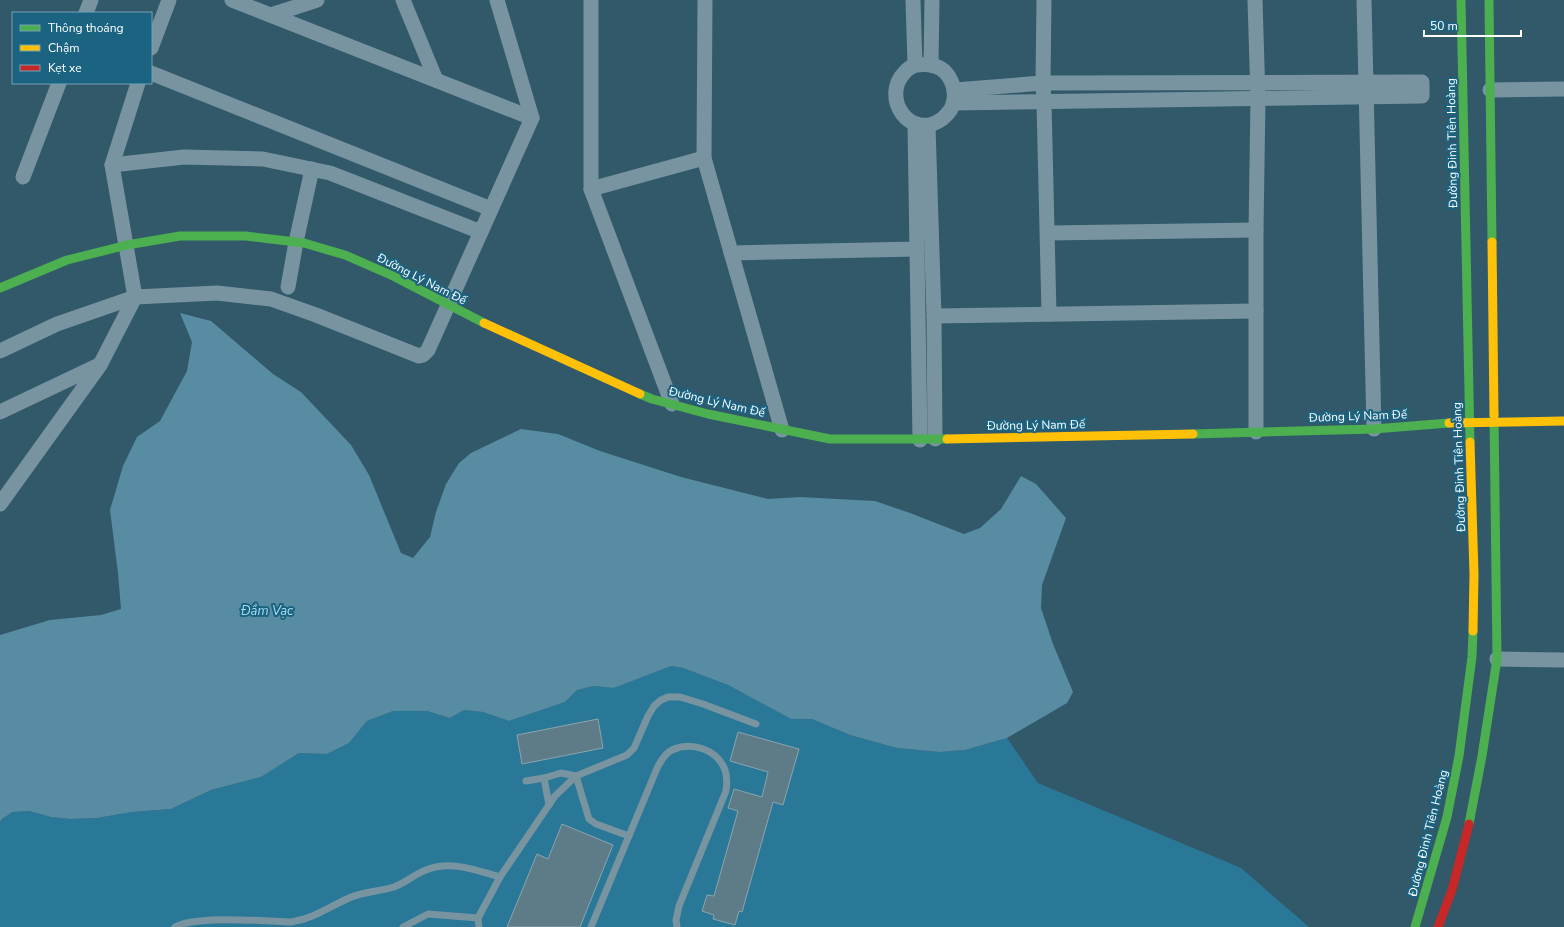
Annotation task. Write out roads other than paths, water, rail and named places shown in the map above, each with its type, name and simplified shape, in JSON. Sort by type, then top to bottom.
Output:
[{"type":"main road","name":"Đường Đinh Tiên Hoàng","points":[[1415,927],[1447,817],[1459,756],[1483,658],[1474,574],[1469,422],[1461,0]]},
{"type":"main road","points":[[1438,927],[1454,883],[1474,806],[1488,724],[1483,658],[1494,422],[1489,0]]},
{"type":"main road","name":"Đường Lý Nam Đế","points":[[0,288],[66,260],[127,245],[180,236],[246,236],[296,242],[346,255],[393,276],[476,320],[652,399],[708,414],[830,439],[920,440],[1256,432],[1374,429],[1469,422],[1564,421]]},
{"type":"street","points":[[86,12],[90,0]]},
{"type":"street","points":[[152,45],[169,0]]},
{"type":"street","points":[[232,0],[532,118]]},
{"type":"street","points":[[271,15],[317,0]]},
{"type":"street","points":[[403,0],[436,80]]},
{"type":"street","points":[[0,351],[57,324],[135,297],[217,294],[271,299],[316,315],[419,356],[423,356],[428,350],[449,305],[532,118],[498,0]]},
{"type":"street","points":[[591,0],[592,189],[672,404]]},
{"type":"street","points":[[705,0],[704,158],[782,430]]},
{"type":"street","points":[[913,0],[915,65]]},
{"type":"street","points":[[931,65],[932,0]]},
{"type":"street","points":[[1044,0],[1043,83],[1049,314]]},
{"type":"street","points":[[1255,0],[1258,98],[1256,230],[1256,432]]},
{"type":"street","points":[[1364,0],[1374,429]]},
{"type":"street","points":[[915,65],[931,65],[948,75],[952,82],[954,96],[946,116],[922,125],[905,118],[898,107],[895,95],[898,83],[904,72],[915,65]]},
{"type":"street","points":[[152,73],[491,209]]},
{"type":"street","points":[[1422,82],[1422,96],[1044,103],[954,96],[1043,83],[1422,82]]},
{"type":"street","points":[[23,178],[59,84]]},
{"type":"street","points":[[0,504],[100,365],[135,297],[112,165],[138,84]]},
{"type":"street","points":[[1490,90],[1564,89]]},
{"type":"street","points":[[920,440],[917,249],[922,125]]},
{"type":"street","points":[[922,125],[934,316],[935,439]]},
{"type":"street","points":[[112,165],[184,157],[263,159],[330,173],[481,232]]},
{"type":"street","points":[[592,189],[704,158]]},
{"type":"street","points":[[288,287],[312,169]]},
{"type":"street","points":[[1048,233],[1256,230]]},
{"type":"street","points":[[731,254],[917,249]]},
{"type":"street","points":[[934,316],[1256,311]]},
{"type":"street","points":[[0,412],[100,365]]},
{"type":"street","points":[[1483,658],[1564,660]]},
{"type":"lane","points":[[480,927],[478,918],[500,877],[555,796],[576,776],[627,755],[634,748],[654,706],[661,700],[668,697],[680,698],[703,704],[756,724]]},
{"type":"lane","points":[[591,927],[658,766],[665,755],[672,750],[693,746],[713,754],[720,760],[725,770],[727,780],[726,791],[679,906],[676,920],[677,927]]},
{"type":"lane","points":[[526,781],[561,773],[576,776]]},
{"type":"lane","points":[[576,776],[589,819],[596,824],[629,836]]},
{"type":"lane","points":[[544,778],[549,805]]},
{"type":"lane","points":[[175,927],[188,922],[203,920],[291,922],[302,920],[323,912],[360,893],[384,890],[426,870],[439,866],[452,865],[468,867],[500,877]]},
{"type":"lane","points":[[403,927],[428,914],[478,918]]},
{"type":"water","name":"Đầm Vạc","points":[[180,313],[211,321],[273,374],[301,392],[351,445],[369,475],[401,553],[413,558],[430,537],[436,512],[446,484],[459,463],[471,453],[521,429],[558,434],[600,451],[681,477],[768,499],[800,497],[875,501],[964,534],[980,528],[1001,509],[1021,476],[1036,484],[1066,518],[1042,585],[1041,608],[1053,644],[1073,692],[1067,703],[1007,738],[965,750],[939,752],[897,748],[850,735],[812,719],[791,719],[728,685],[683,668],[671,666],[614,688],[594,686],[577,690],[565,702],[509,721],[483,712],[464,710],[450,718],[427,711],[393,711],[367,721],[349,743],[327,754],[299,753],[261,777],[211,790],[171,809],[132,812],[97,818],[70,819],[51,817],[29,811],[13,812],[0,822],[0,635],[50,620],[101,615],[121,609],[110,510],[123,466],[137,437],[160,421],[187,371],[192,342]]}]
